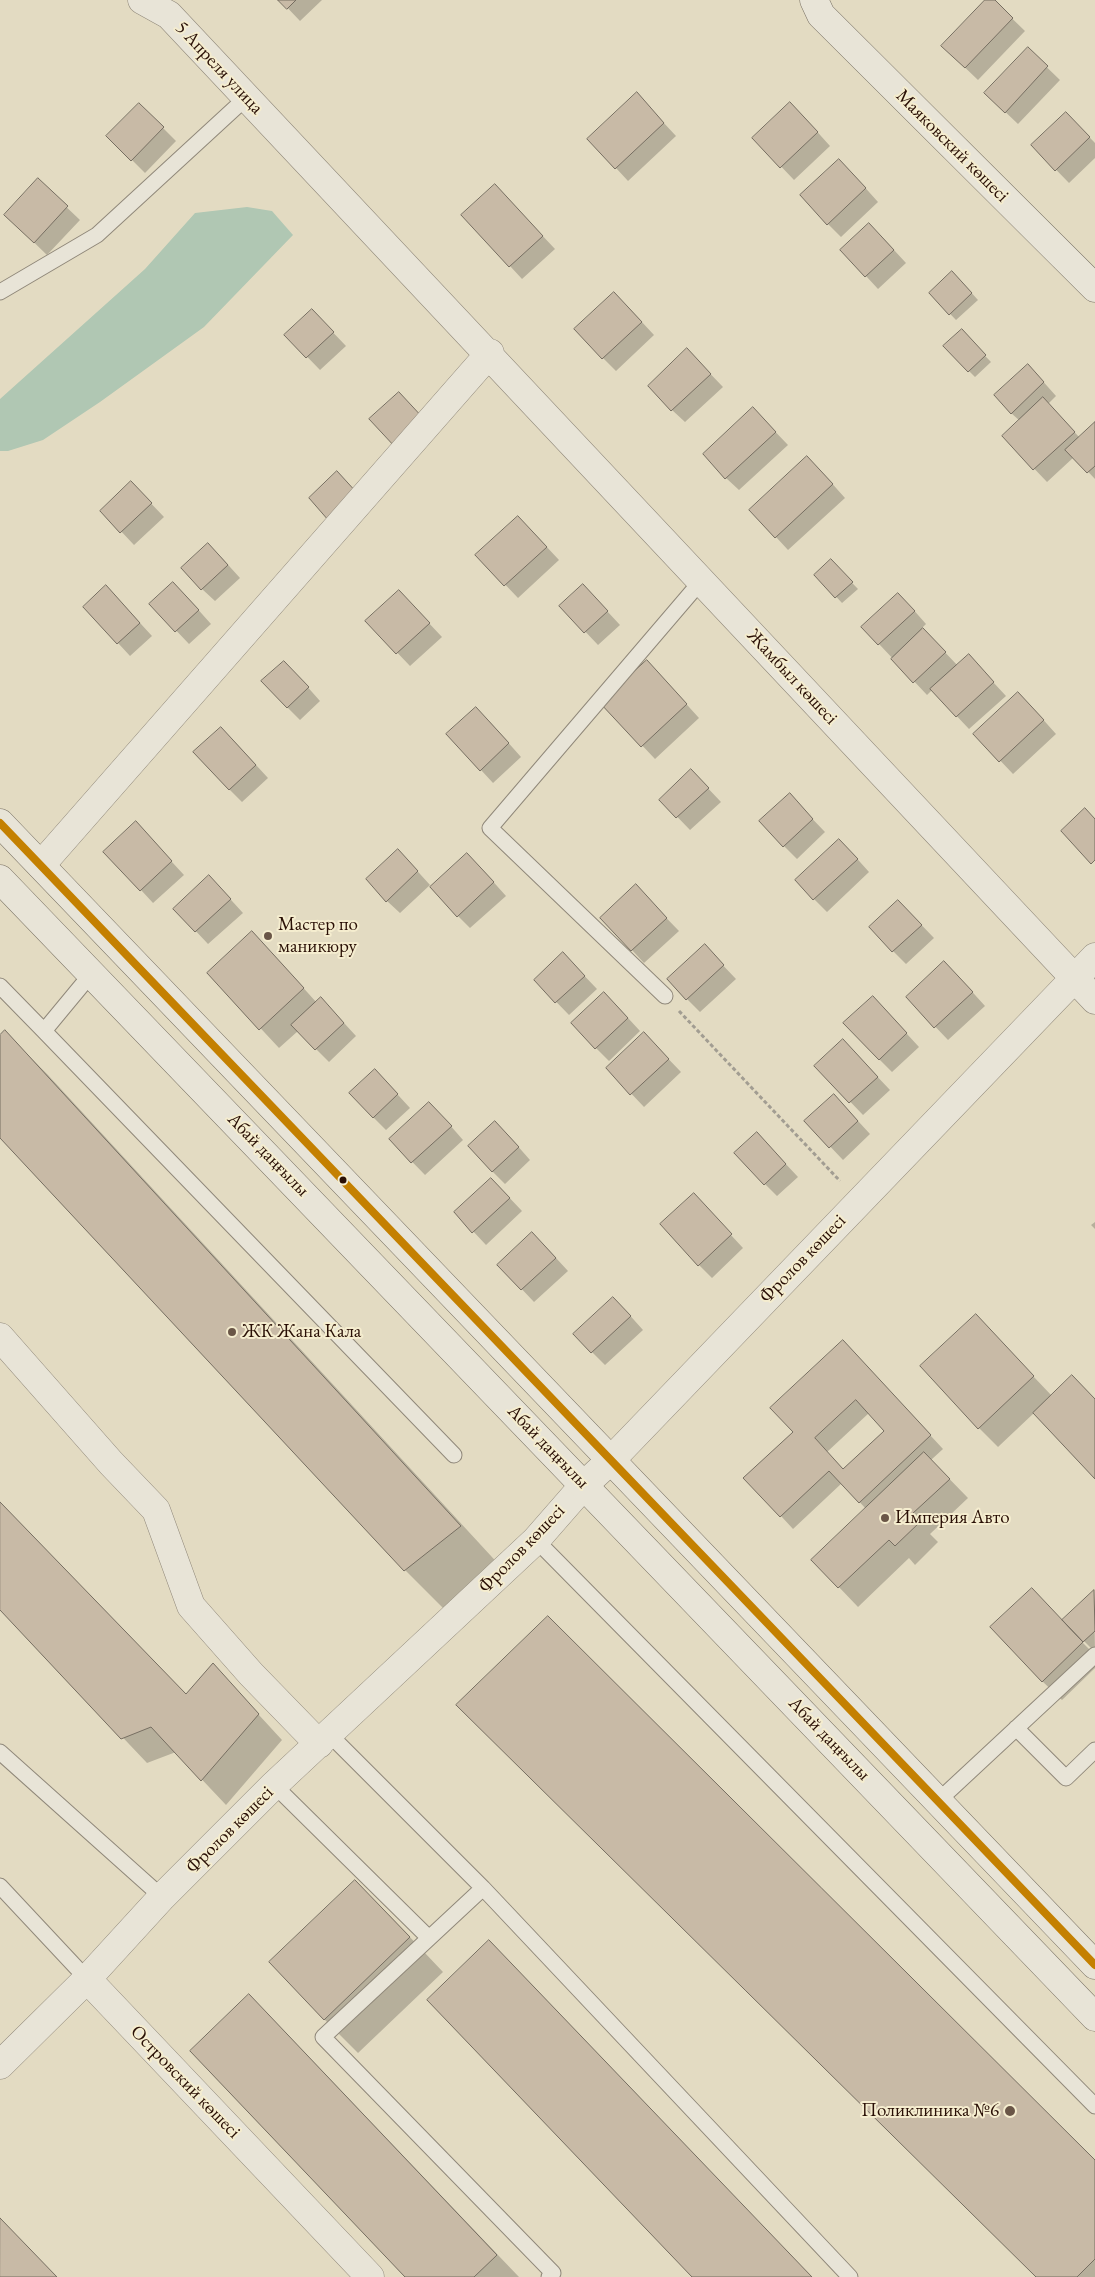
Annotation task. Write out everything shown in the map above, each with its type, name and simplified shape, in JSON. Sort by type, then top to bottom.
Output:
[{"type":"street","name":"5 Апреля улица","points":[[142,0],[169,15],[390,248]]},
{"type":"street","name":"Маяковский көшесі","points":[[814,0],[821,15],[1095,288]]},
{"type":"street","name":"Жамбыл көшесі","points":[[390,248],[1095,1000]]},
{"type":"street","points":[[41,865],[490,353]]},
{"type":"street","name":"Абай даңғылы","points":[[0,823],[1095,1965]]},
{"type":"street","name":"Абай даңғылы","points":[[0,879],[1095,2017]]},
{"type":"street","name":"Фролов көшесі","points":[[0,2065],[87,1979],[162,1897],[274,1785],[536,1540],[584,1485],[611,1460],[1095,957]]},
{"type":"street","points":[[0,1337],[111,1463],[156,1510],[191,1606],[251,1674],[324,1739]]},
{"type":"street","name":"Островский көшесі","points":[[87,1979],[370,2277]]},
{"type":"lane","points":[[0,292],[97,235],[247,97]]},
{"type":"lane","points":[[665,996],[490,828],[702,580]]},
{"type":"lane","points":[[44,1031],[92,973]]},
{"type":"lane","points":[[0,986],[454,1455]]},
{"type":"lane","points":[[536,1540],[1095,2106]]},
{"type":"lane","points":[[938,1801],[1095,1655]]},
{"type":"lane","points":[[1016,1728],[1066,1778],[1095,1750]]},
{"type":"lane","points":[[324,1739],[483,1888],[850,2277]]},
{"type":"lane","points":[[0,1752],[162,1897]]},
{"type":"lane","points":[[274,1785],[428,1937]]},
{"type":"lane","name":"Островский көшесі","points":[[0,1886],[87,1979]]},
{"type":"lane","points":[[483,1888],[428,1937],[323,2037],[553,2273],[549,2277]]},
{"type":"path","points":[[665,996],[859,1201]]},
{"type":"shaded area","points":[[247,207],[272,211],[293,235],[204,327],[100,402],[43,440],[8,451],[0,451],[0,399],[145,269],[195,213]]},
{"type":"building","points":[[278,0],[296,0],[287,9]]},
{"type":"building","points":[[985,0],[995,0],[1013,18],[965,68],[941,46]]},
{"type":"building","points":[[1028,47],[1048,66],[1005,113],[984,93]]},
{"type":"building","points":[[637,92],[664,123],[615,169],[587,139]]},
{"type":"building","points":[[790,102],[818,132],[780,168],[752,138]]},
{"type":"building","points":[[139,103],[164,127],[131,161],[106,136]]},
{"type":"building","points":[[1066,112],[1090,137],[1055,171],[1031,145]]},
{"type":"building","points":[[839,159],[866,188],[827,225],[800,195]]},
{"type":"building","points":[[38,178],[68,206],[34,243],[4,215]]},
{"type":"building","points":[[495,184],[543,236],[509,267],[461,215]]},
{"type":"building","points":[[869,223],[894,250],[865,277],[840,250]]},
{"type":"building","points":[[952,271],[972,293],[949,315],[929,293]]},
{"type":"building","points":[[614,292],[642,322],[602,359],[574,329]]},
{"type":"building","points":[[312,309],[334,332],[306,358],[284,335]]},
{"type":"building","points":[[962,329],[986,355],[968,372],[943,346]]},
{"type":"building","points":[[687,348],[711,374],[671,411],[648,386]]},
{"type":"building","points":[[1028,364],[1044,382],[1011,414],[994,395]]},
{"type":"building","points":[[399,392],[425,420],[396,448],[369,419]]},
{"type":"building","points":[[1043,397],[1075,432],[1033,470],[1002,436]]},
{"type":"building","points":[[753,407],[776,432],[725,479],[703,454]]},
{"type":"building","points":[[1095,422],[1095,466],[1087,473],[1065,450]]},
{"type":"building","points":[[807,456],[833,484],[775,538],[749,510]]},
{"type":"building","points":[[337,471],[358,494],[329,521],[309,498]]},
{"type":"building","points":[[131,481],[152,503],[120,533],[100,511]]},
{"type":"building","points":[[518,516],[547,547],[504,586],[475,555]]},
{"type":"building","points":[[208,543],[228,565],[201,590],[181,568]]},
{"type":"building","points":[[831,559],[853,582],[835,598],[814,575]]},
{"type":"building","points":[[173,582],[199,610],[175,632],[149,604]]},
{"type":"building","points":[[583,584],[608,611],[584,633],[559,606]]},
{"type":"building","points":[[106,585],[140,623],[117,644],[83,607]]},
{"type":"building","points":[[399,590],[430,623],[396,654],[365,621]]},
{"type":"building","points":[[898,593],[915,611],[878,645],[861,627]]},
{"type":"building","points":[[923,628],[946,652],[913,683],[891,659]]},
{"type":"building","points":[[969,654],[994,682],[956,717],[930,689]]},
{"type":"building","points":[[647,660],[687,704],[641,747],[600,703]]},
{"type":"building","points":[[284,661],[309,687],[287,708],[261,681]]},
{"type":"building","points":[[1018,692],[1044,720],[999,762],[973,734]]},
{"type":"building","points":[[476,707],[509,743],[480,771],[446,734]]},
{"type":"building","points":[[221,727],[256,765],[229,790],[193,752]]},
{"type":"building","points":[[691,769],[709,788],[676,818],[659,800]]},
{"type":"building","points":[[790,793],[813,819],[783,847],[759,821]]},
{"type":"building","points":[[1085,808],[1095,819],[1095,860],[1091,864],[1061,831]]},
{"type":"building","points":[[136,821],[172,861],[140,891],[103,852]]},
{"type":"building","points":[[839,839],[858,859],[813,900],[795,880]]},
{"type":"building","points":[[398,849],[418,871],[386,902],[366,879]]},
{"type":"building","points":[[467,853],[494,882],[457,917],[430,887]]},
{"type":"building","points":[[209,875],[231,899],[195,932],[173,909]]},
{"type":"building","points":[[636,884],[667,918],[631,951],[600,918]]},
{"type":"building","points":[[898,900],[922,925],[892,952],[869,927]]},
{"type":"building","points":[[252,931],[304,988],[259,1030],[207,973]]},
{"type":"building","points":[[705,944],[724,965],[686,1000],[667,979]]},
{"type":"building","points":[[563,952],[585,976],[555,1003],[534,980]]},
{"type":"building","points":[[944,961],[973,992],[934,1028],[906,997]]},
{"type":"building","points":[[604,992],[628,1018],[595,1049],[571,1023]]},
{"type":"building","points":[[873,996],[907,1033],[879,1060],[843,1023]]},
{"type":"building","points":[[321,997],[344,1023],[315,1050],[291,1025]]},
{"type":"building","name":"ЖК Жана Кала","points":[[5,1030],[461,1526],[404,1571],[0,1138],[0,1035]]},
{"type":"building","points":[[644,1032],[669,1059],[630,1095],[606,1068]]},
{"type":"building","points":[[843,1039],[878,1077],[849,1103],[814,1066]]},
{"type":"building","points":[[375,1069],[398,1094],[373,1118],[349,1093]]},
{"type":"building","points":[[834,1094],[858,1121],[829,1148],[804,1121]]},
{"type":"building","points":[[429,1102],[452,1126],[411,1163],[389,1139]]},
{"type":"building","points":[[495,1121],[519,1147],[492,1172],[468,1146]]},
{"type":"building","points":[[757,1132],[786,1164],[764,1185],[734,1153]]},
{"type":"building","points":[[491,1178],[510,1198],[472,1233],[454,1212]]},
{"type":"building","points":[[694,1193],[732,1234],[698,1266],[660,1224]]},
{"type":"building","points":[[532,1232],[556,1258],[521,1290],[497,1265]]},
{"type":"building","points":[[613,1297],[631,1316],[591,1353],[573,1334]]},
{"type":"building","points":[[976,1314],[1034,1376],[978,1429],[920,1366]]},
{"type":"building","points":[[843,1340],[931,1435],[859,1503],[829,1471],[780,1517],[743,1478],[793,1432],[770,1408]],"holes":[[[856,1400],[884,1431],[843,1469],[815,1438]]]},
{"type":"building","points":[[1072,1375],[1095,1399],[1095,1479],[1033,1413]]},
{"type":"building","name":"Империя Авто","points":[[924,1452],[950,1479],[912,1514],[920,1522],[895,1546],[889,1540],[838,1588],[811,1560]]},
{"type":"building","points":[[0,1502],[186,1694],[213,1663],[259,1714],[201,1781],[151,1727],[121,1739],[0,1610]]},
{"type":"building","points":[[1032,1588],[1083,1642],[1042,1682],[990,1627]]},
{"type":"building","points":[[1094,1590],[1095,1631],[1083,1642],[1062,1620]]},
{"type":"building","points":[[548,1616],[1095,2160],[1095,2259],[1077,2277],[1036,2277],[456,1705]]},
{"type":"building","points":[[355,1880],[410,1937],[324,2020],[269,1962]]},
{"type":"building","points":[[489,1940],[812,2277],[692,2277],[427,2000]]},
{"type":"building","points":[[249,1994],[497,2255],[474,2277],[405,2277],[190,2051]]},
{"type":"building","points":[[0,2218],[57,2277],[0,2277]]},
{"type":"transit line","points":[[0,823],[1095,1965]]},
{"type":"place","name":"Мастер по маникюру","points":[[268,936]]},
{"type":"place","name":"ЖК Жана Кала","points":[[232,1332]]},
{"type":"place","name":"Империя Авто","points":[[885,1518]]},
{"type":"place","name":"Поликлиника №6","points":[[1010,2111]]}]
